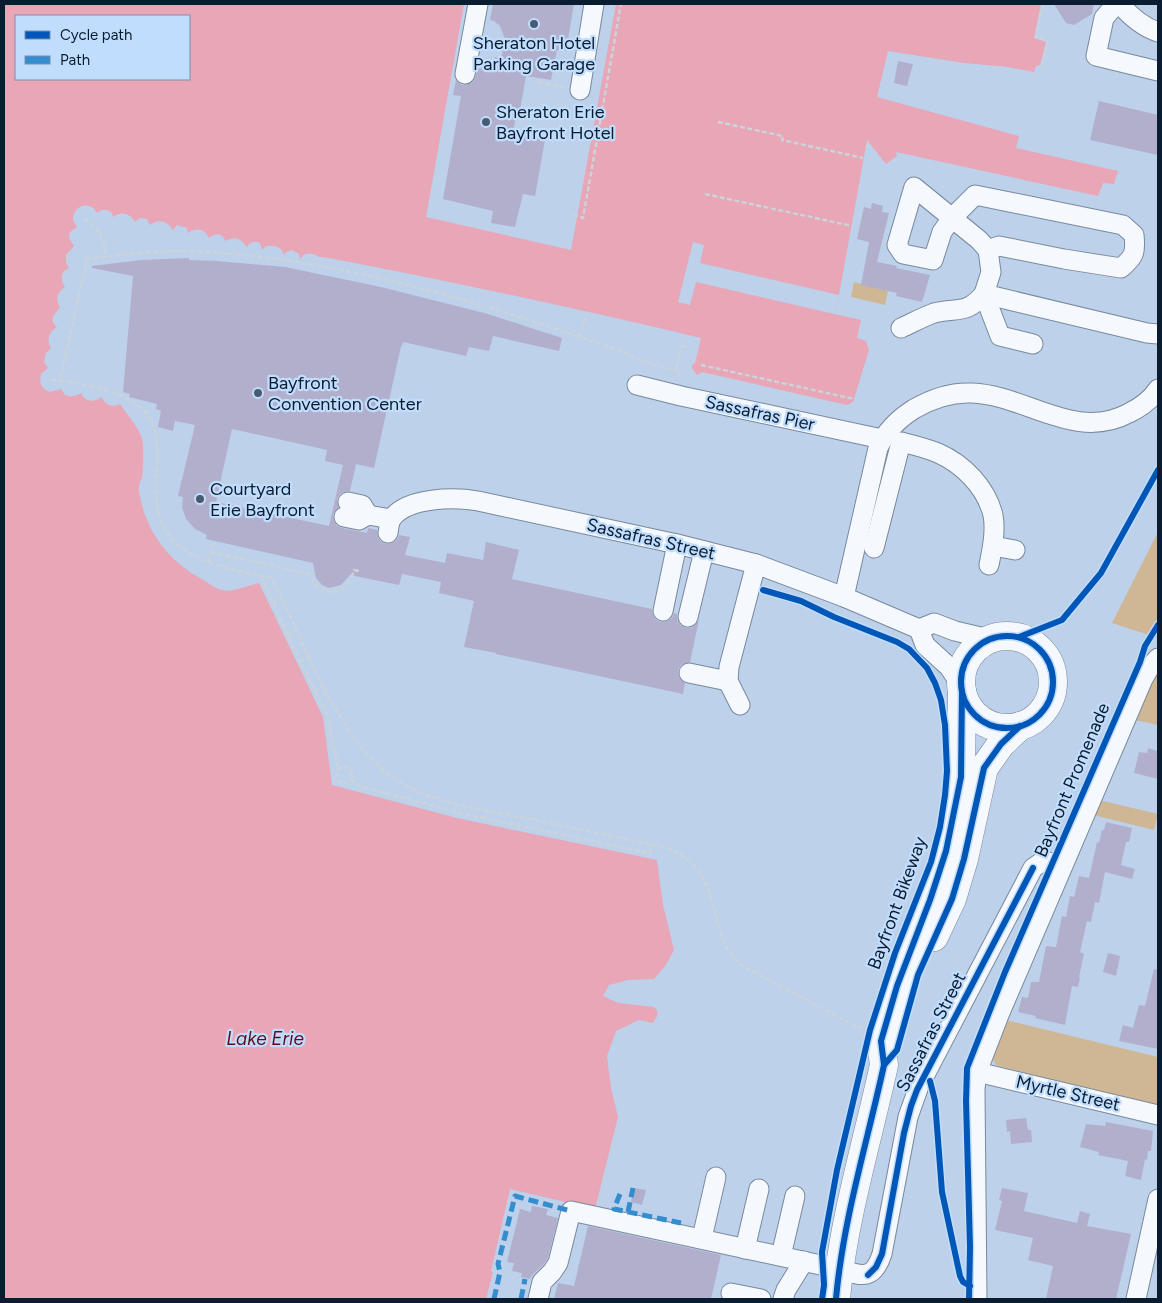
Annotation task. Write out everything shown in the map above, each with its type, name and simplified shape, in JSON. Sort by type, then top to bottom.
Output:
[{"type":"highway","points":[[836,1299],[839,1269],[857,1177],[884,1065],[881,1041],[897,986],[930,900],[950,833],[961,777],[961,678],[964,666],[970,654],[978,645],[1002,635],[1015,636],[1027,639],[1046,655],[1054,678],[1053,691],[1041,713],[1032,721],[1008,728],[996,727],[984,722],[974,714],[966,703],[962,688]]},
{"type":"highway","points":[[884,1065],[897,1050],[918,975],[952,898],[964,859],[984,768],[1001,744],[1020,726]]},
{"type":"street","points":[[465,74],[478,4]]},
{"type":"street","points":[[574,89],[594,4]]},
{"type":"street","points":[[1116,4],[1104,18],[1096,56],[1158,71]]},
{"type":"street","points":[[1120,4],[1139,22],[1158,32]]},
{"type":"street","points":[[901,328],[934,313],[963,310],[975,304],[984,294],[991,272],[988,250],[978,240],[952,218],[914,187],[898,245],[903,254],[933,260],[942,232],[952,218],[975,195],[1123,225],[1134,235],[1136,247],[1132,258],[1121,268],[999,246],[988,250]]},
{"type":"street","points":[[984,294],[1158,334]]},
{"type":"street","points":[[984,294],[1000,336],[1033,344]]},
{"type":"street","name":"Sassafras Pier","points":[[637,386],[882,439]]},
{"type":"street","points":[[844,597],[875,458],[882,439],[905,415],[921,405],[938,398],[972,393],[1008,401],[1055,417],[1092,423],[1122,417],[1140,408],[1158,389]]},
{"type":"street","points":[[874,548],[901,442],[938,453],[961,466],[981,488],[993,515],[993,546],[989,565]]},
{"type":"street","name":"Sassafras Street","points":[[346,510],[358,520],[368,515],[389,526],[398,512],[409,506],[451,498],[468,499],[677,544],[756,564],[844,597],[919,629]]},
{"type":"street","points":[[663,611],[677,544]]},
{"type":"street","points":[[993,546],[1015,550]]},
{"type":"street","points":[[688,617],[704,551]]},
{"type":"street","points":[[740,706],[728,681],[729,668],[756,564]]},
{"type":"street","points":[[962,688],[949,667],[925,645],[919,629],[934,623],[956,631],[989,639]]},
{"type":"street","points":[[977,1299],[975,1089],[977,1072],[999,1015],[1144,679],[1150,667],[1158,658]]},
{"type":"street","points":[[689,673],[728,681]]},
{"type":"street","name":"Sassafras Street","points":[[839,1269],[863,1276],[872,1272],[876,1267],[882,1254],[908,1117],[917,1090],[1033,868],[1043,861],[1063,865]]},
{"type":"street","name":"Myrtle Street","points":[[977,1072],[1158,1115]]},
{"type":"street","points":[[702,1238],[716,1177]]},
{"type":"street","points":[[745,1249],[759,1189]]},
{"type":"street","points":[[781,1256],[795,1196]]},
{"type":"street","points":[[1136,1299],[1158,1199]]},
{"type":"street","points":[[538,1299],[542,1282],[558,1263],[571,1211],[839,1269]]},
{"type":"street","points":[[783,1299],[786,1290],[804,1261]]},
{"type":"street","points":[[730,1293],[761,1299]]},
{"type":"path","points":[[573,216],[584,218],[621,4]]},
{"type":"path","points":[[1042,66],[1048,40],[1036,37],[1043,4]]},
{"type":"path","points":[[538,82],[574,89]]},
{"type":"path","points":[[518,118],[527,120],[530,108],[554,114]]},
{"type":"path","points":[[718,122],[783,136],[782,140],[863,158]]},
{"type":"path","points":[[705,194],[852,226]]},
{"type":"path","points":[[85,218],[97,228],[102,236],[106,257]]},
{"type":"path","points":[[60,380],[87,259],[178,251],[217,252],[300,262],[411,286],[482,305]]},
{"type":"path","points":[[490,307],[654,365],[680,371],[678,381]]},
{"type":"path","points":[[579,337],[586,317]]},
{"type":"path","points":[[676,370],[681,348],[688,342]]},
{"type":"path","points":[[701,365],[854,399]]},
{"type":"path","points":[[51,380],[60,380],[124,396],[140,406],[151,420],[157,438],[158,513],[163,525],[175,543],[193,555],[219,566],[272,578],[324,686],[346,724],[380,768],[396,781],[411,790],[461,804],[652,844],[680,853],[698,869],[709,890],[722,938],[727,948],[741,965],[854,1025],[870,1030]]},
{"type":"path","points":[[209,562],[213,543]]},
{"type":"path","points":[[211,552],[310,574],[314,584],[328,592],[345,588],[350,582],[354,570],[359,571]]},
{"type":"path","points":[[261,576],[300,662],[330,720],[334,754],[338,769],[336,776],[340,782],[351,780]]},
{"type":"path","points":[[273,602],[282,597]]},
{"type":"path","points":[[288,635],[298,630]]},
{"type":"path","points":[[300,662],[309,656]]},
{"type":"path","points":[[314,691],[324,686]]},
{"type":"path","points":[[338,769],[345,766],[351,769],[353,777],[351,780]]},
{"type":"path","points":[[351,780],[363,787],[452,811],[539,830],[650,852],[652,844]]},
{"type":"path","points":[[423,802],[425,794]]},
{"type":"path","points":[[452,811],[454,802]]},
{"type":"path","points":[[459,812],[461,804]]},
{"type":"path","points":[[488,819],[490,811]]},
{"type":"path","points":[[503,822],[504,814]]},
{"type":"path","points":[[525,827],[527,818]]},
{"type":"path","points":[[539,830],[541,821]]},
{"type":"path","points":[[569,836],[570,828]]},
{"type":"path","points":[[574,837],[576,829]]},
{"type":"path","points":[[604,843],[606,835]]},
{"type":"path","points":[[629,848],[631,840]]},
{"type":"path","points":[[636,850],[638,841]]},
{"type":"shaded area","points":[[854,282],[888,291],[885,305],[851,297]]},
{"type":"shaded area","points":[[1158,532],[1158,638],[1112,623]]},
{"type":"shaded area","points":[[1158,669],[1158,725],[1135,720]]},
{"type":"shaded area","points":[[1099,800],[1158,814],[1154,830],[1093,815]]},
{"type":"shaded area","points":[[1006,1020],[1158,1057],[1158,1105],[1070,1085],[996,1065],[991,1057]]},
{"type":"water","name":"Lake Erie","points":[[4,4],[464,4],[426,217],[571,250],[616,4],[1041,4],[1034,38],[1046,42],[1040,65],[1036,66],[1034,72],[888,51],[877,97],[1019,136],[1016,148],[1118,171],[1114,184],[1103,183],[1098,196],[896,152],[897,156],[886,164],[867,140],[834,314],[861,320],[857,338],[866,341],[869,350],[853,402],[847,405],[702,372],[697,375],[692,365],[695,363],[701,338],[512,295],[319,257],[312,254],[304,255],[300,259],[299,254],[292,250],[284,255],[280,248],[275,246],[266,246],[262,250],[260,243],[254,242],[247,247],[237,239],[225,241],[218,234],[209,238],[203,231],[194,230],[188,233],[187,228],[177,225],[173,230],[168,224],[159,221],[150,225],[147,219],[140,218],[135,222],[125,214],[113,217],[112,213],[108,210],[102,210],[97,213],[90,206],[82,206],[74,215],[73,220],[77,227],[70,232],[69,238],[74,246],[66,255],[66,262],[69,268],[62,276],[65,287],[58,296],[60,307],[53,319],[57,327],[49,336],[51,348],[46,353],[44,362],[48,368],[41,374],[41,385],[50,392],[61,389],[67,396],[75,396],[81,393],[90,401],[102,397],[109,405],[120,404],[136,426],[142,439],[143,470],[139,490],[147,521],[161,545],[180,565],[218,589],[226,591],[259,583],[323,717],[332,785],[457,818],[657,860],[663,905],[674,950],[666,965],[654,979],[628,980],[609,985],[603,996],[618,1003],[654,1007],[658,1012],[653,1023],[639,1020],[616,1031],[607,1056],[611,1088],[618,1117],[595,1209],[510,1189],[486,1299],[4,1299]]},
{"type":"pier","points":[[693,242],[704,245],[700,263],[839,295],[834,314],[696,282],[690,305],[678,302]]},
{"type":"building","name":"Sheraton Erie Bayfront Hotel","points":[[493,4],[574,4],[566,51],[557,50],[551,80],[526,76],[520,110],[518,110],[512,134],[545,140],[535,196],[523,194],[515,227],[491,223],[493,211],[443,199],[461,96],[453,95],[456,80],[462,85],[469,84],[474,81],[478,68],[481,69],[484,61],[494,63],[495,57],[501,59],[505,39],[500,26],[490,20]]},
{"type":"building","points":[[1054,4],[1094,4],[1092,14],[1074,25],[1066,23]]},
{"type":"building","points":[[898,61],[913,64],[907,86],[894,83]]},
{"type":"building","points":[[1099,101],[1158,115],[1158,155],[1090,140]]},
{"type":"building","points":[[872,203],[883,206],[882,212],[889,213],[877,262],[930,275],[922,302],[896,296],[897,293],[861,285],[869,242],[857,239],[864,207],[871,209]]},
{"type":"building","name":"Bayfront Convention Center","points":[[189,258],[189,260],[285,267],[381,287],[488,314],[562,338],[559,351],[493,336],[489,351],[469,347],[466,356],[403,342],[374,468],[356,464],[350,491],[340,494],[337,499],[339,508],[333,514],[334,521],[337,526],[342,528],[367,533],[368,528],[377,530],[381,542],[386,544],[397,540],[399,535],[410,537],[405,555],[445,563],[447,553],[483,560],[486,542],[519,550],[512,579],[652,609],[656,620],[660,622],[672,618],[674,613],[677,614],[677,620],[680,625],[686,628],[692,628],[699,620],[690,662],[681,665],[678,670],[679,677],[685,683],[683,694],[464,647],[474,601],[439,593],[441,582],[402,574],[399,585],[350,575],[341,585],[329,588],[322,585],[316,578],[313,563],[206,539],[207,535],[195,529],[186,519],[182,507],[183,497],[178,496],[195,425],[175,421],[173,431],[158,427],[161,411],[156,409],[157,404],[129,397],[130,394],[123,392],[133,276],[92,268],[92,266],[142,260]],"holes":[[[232,429],[327,450],[325,461],[343,465],[329,526],[216,502]]]},
{"type":"building","points":[[1148,748],[1158,751],[1158,779],[1134,773],[1139,752],[1147,753]]},
{"type":"building","points":[[1106,822],[1132,828],[1129,842],[1126,842],[1121,865],[1135,869],[1132,879],[1105,872],[1099,903],[1095,902],[1091,922],[1087,921],[1080,952],[1084,954],[1078,987],[1072,986],[1065,1025],[1018,1012],[1022,997],[1028,998],[1031,982],[1039,982],[1046,946],[1056,947],[1062,916],[1066,917],[1070,896],[1074,897],[1079,876],[1089,878],[1097,842],[1099,843]]},
{"type":"building","points":[[1108,953],[1120,956],[1116,976],[1103,972]]},
{"type":"building","points":[[1154,969],[1158,970],[1158,1049],[1119,1041],[1123,1025],[1133,1028],[1139,1005],[1145,1006]]},
{"type":"building","points":[[1026,1118],[1028,1130],[1031,1130],[1032,1142],[1011,1144],[1010,1131],[1007,1132],[1006,1120]]},
{"type":"building","points":[[1106,1122],[1153,1131],[1151,1151],[1148,1151],[1147,1160],[1145,1159],[1141,1180],[1125,1176],[1128,1161],[1098,1155],[1099,1152],[1080,1147],[1086,1124],[1105,1126]]},
{"type":"building","points":[[634,1188],[646,1190],[642,1205],[631,1202]]},
{"type":"building","points":[[1002,1188],[1028,1193],[1024,1211],[1077,1223],[1080,1211],[1090,1214],[1087,1226],[1131,1234],[1116,1299],[1046,1299],[1053,1266],[1028,1260],[1033,1238],[995,1230],[1002,1201],[999,1200]]},
{"type":"building","points":[[532,1206],[548,1209],[546,1215],[558,1218],[548,1258],[530,1279],[521,1277],[522,1273],[512,1271],[514,1263],[507,1262],[520,1209],[531,1212]]},
{"type":"building","points":[[588,1226],[721,1255],[711,1299],[554,1299],[558,1283],[574,1286]]},
{"type":"marked path","points":[[628,1212],[633,1188]]},
{"type":"marked path","points":[[620,1194],[614,1209],[681,1223]]},
{"type":"marked path","points":[[494,1299],[500,1272],[498,1264],[515,1196],[571,1211]]},
{"type":"marked path","points":[[521,1299],[525,1279]]},
{"type":"cycle path","points":[[1019,637],[1062,620],[1101,573],[1158,470]]},
{"type":"cycle path","name":"Bayfront Bikeway","points":[[763,590],[801,601],[834,617],[897,642],[909,649],[927,668],[935,683],[941,700],[945,725],[947,771],[940,827],[931,862],[895,953],[870,1030],[837,1170],[822,1252],[824,1285],[822,1299]]},
{"type":"cycle path","name":"Bayfront Promenade","points":[[969,1299],[967,1068],[1005,972],[1140,662],[1145,646],[1158,625]]},
{"type":"cycle path","points":[[1007,636],[1025,639],[1040,649],[1050,664],[1053,682],[1050,700],[1040,715],[1025,725],[1007,728],[989,725],[974,715],[964,700],[961,682],[964,664],[974,649],[989,639],[1007,636]]},
{"type":"cycle path","points":[[836,1299],[844,1240],[884,1065],[881,1041],[897,986],[930,900],[946,851],[961,777],[962,691]]},
{"type":"cycle path","points":[[884,1065],[897,1050],[918,975],[952,899],[964,859],[984,768],[1001,744],[1020,726]]},
{"type":"cycle path","points":[[868,1275],[876,1267],[882,1254],[904,1133],[917,1090],[1033,868]]},
{"type":"cycle path","points":[[930,1081],[935,1101],[942,1192],[960,1276],[963,1282],[970,1286]]},
{"type":"place","name":"Sheraton Hotel Parking Garage","points":[[534,24]]},
{"type":"place","name":"Sheraton Erie Bayfront Hotel","points":[[486,122]]},
{"type":"place","name":"Bayfront Convention Center","points":[[258,393]]},
{"type":"place","name":"Courtyard Erie Bayfront","points":[[200,499]]}]
